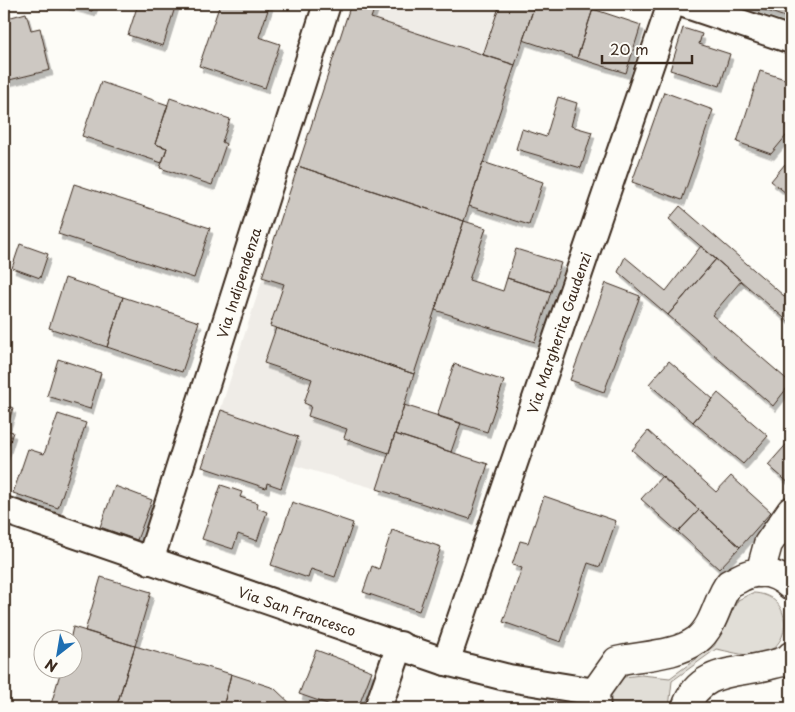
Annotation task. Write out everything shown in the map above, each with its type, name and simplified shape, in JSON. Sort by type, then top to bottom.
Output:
[{"type":"main road","points":[[760,573],[768,544],[791,511]]},
{"type":"main road","points":[[595,700],[617,661],[646,654],[664,655],[697,639],[713,619],[729,584],[750,573],[771,572],[791,586]]},
{"type":"main road","points":[[686,708],[699,686],[717,674],[754,670],[787,660],[791,656]]},
{"type":"street","name":"Via Indipendenza","points":[[150,561],[327,4]]},
{"type":"street","name":"Via Margherita Gaudenzi","points":[[446,662],[671,4]]},
{"type":"street","points":[[684,4],[791,40]]},
{"type":"street","name":"Via San Francesco","points":[[4,510],[446,662],[595,700]]},
{"type":"street","points":[[378,708],[400,645]]},
{"type":"shaded area","points":[[351,4],[535,4],[395,433],[488,464],[470,519],[377,489],[289,464],[281,488],[268,484],[266,488],[202,467]]},
{"type":"shaded area","points":[[752,593],[766,596],[776,602],[782,612],[785,623],[783,634],[777,644],[768,651],[755,655],[716,649],[672,681],[669,708],[611,708],[611,694],[624,677],[641,675],[670,678],[714,646],[738,600]]},
{"type":"building","points":[[66,4],[95,4],[92,11]]},
{"type":"building","points":[[138,4],[176,4],[163,46],[128,35]]},
{"type":"building","points":[[220,4],[270,4],[259,37],[280,44],[265,88],[199,66]]},
{"type":"building","points":[[351,4],[376,4],[371,18],[515,65],[464,221],[298,166]]},
{"type":"building","points":[[500,4],[535,4],[515,65],[483,55]]},
{"type":"building","points":[[535,4],[577,4],[593,9],[577,58],[523,40]]},
{"type":"building","points":[[747,4],[791,4],[791,19]]},
{"type":"building","points":[[593,9],[641,25],[626,73],[577,58]]},
{"type":"building","points":[[26,13],[31,30],[40,28],[50,70],[5,81],[7,93],[4,93],[4,19]]},
{"type":"building","points":[[683,28],[702,34],[699,44],[730,54],[720,86],[670,70]]},
{"type":"building","points":[[760,71],[791,81],[791,130],[771,154],[737,142]]},
{"type":"building","points":[[101,82],[168,105],[155,144],[167,148],[162,163],[82,136]]},
{"type":"building","points":[[664,92],[713,110],[682,200],[632,182]]},
{"type":"building","points":[[558,97],[577,103],[571,126],[592,132],[581,168],[516,149],[522,129],[546,137]]},
{"type":"building","points":[[170,98],[230,119],[222,142],[226,144],[212,185],[160,168],[167,148],[155,144]]},
{"type":"building","points":[[483,162],[543,182],[529,225],[469,206]]},
{"type":"building","points":[[785,164],[791,169],[791,197],[771,181]]},
{"type":"building","points":[[298,166],[464,221],[414,374],[270,326],[284,284],[262,277]]},
{"type":"building","points":[[74,184],[210,228],[194,278],[58,234]]},
{"type":"building","points":[[680,206],[791,302],[791,324],[669,219]]},
{"type":"building","points":[[464,221],[486,228],[469,280],[503,291],[507,278],[551,292],[535,342],[435,310]]},
{"type":"building","points":[[20,244],[48,254],[40,278],[12,268]]},
{"type":"building","points":[[701,246],[716,259],[668,315],[618,272],[625,257],[666,291]]},
{"type":"building","points":[[516,249],[561,263],[551,292],[507,278]]},
{"type":"building","points":[[716,259],[741,281],[712,315],[791,383],[773,406],[668,315]]},
{"type":"building","points":[[65,278],[123,297],[107,347],[49,328]]},
{"type":"building","points":[[606,283],[640,296],[604,392],[570,380]]},
{"type":"building","points":[[123,297],[199,322],[182,372],[107,347]]},
{"type":"building","points":[[276,328],[414,374],[389,453],[344,438],[347,429],[308,416],[311,406],[304,403],[312,379],[264,363]]},
{"type":"building","points":[[58,359],[101,373],[90,409],[47,396]]},
{"type":"building","points":[[669,361],[713,399],[693,422],[649,384]]},
{"type":"building","points":[[454,364],[504,381],[487,432],[437,416]]},
{"type":"building","points":[[718,393],[768,436],[743,464],[693,422]]},
{"type":"building","points":[[4,404],[13,408],[6,430],[13,432],[4,460]]},
{"type":"building","points":[[404,405],[461,423],[451,452],[395,434]]},
{"type":"building","points":[[221,410],[298,437],[281,488],[267,483],[266,488],[202,467]]},
{"type":"building","points":[[58,414],[86,423],[58,508],[13,493],[28,449],[44,454]]},
{"type":"building","points":[[648,431],[716,492],[731,476],[771,512],[740,547],[632,450]]},
{"type":"building","points":[[395,434],[488,464],[470,519],[377,489]]},
{"type":"building","points":[[791,439],[791,485],[768,465]]},
{"type":"building","points":[[662,476],[699,510],[678,532],[641,499]]},
{"type":"building","points":[[221,485],[242,492],[240,497],[258,503],[257,508],[267,512],[257,541],[238,534],[233,549],[202,539]]},
{"type":"building","points":[[115,486],[152,500],[137,540],[100,527]]},
{"type":"building","points":[[544,496],[616,521],[600,567],[588,563],[561,642],[503,622],[522,568],[512,565],[520,541],[528,543]]},
{"type":"building","points":[[292,502],[353,523],[335,577],[311,569],[308,578],[271,565]]},
{"type":"building","points":[[699,510],[740,547],[719,569],[678,532]]},
{"type":"building","points":[[392,530],[441,547],[419,611],[363,592],[372,566],[379,569]]},
{"type":"building","points":[[101,577],[151,592],[135,646],[85,631]]},
{"type":"building","points":[[73,627],[135,646],[116,708],[50,708],[58,680],[82,680],[82,630],[72,630]]},
{"type":"building","points":[[135,646],[231,674],[223,708],[116,708]]},
{"type":"building","points":[[316,650],[372,671],[358,708],[339,708],[299,694]]},
{"type":"building","points":[[231,674],[274,688],[295,708],[223,708]]}]
